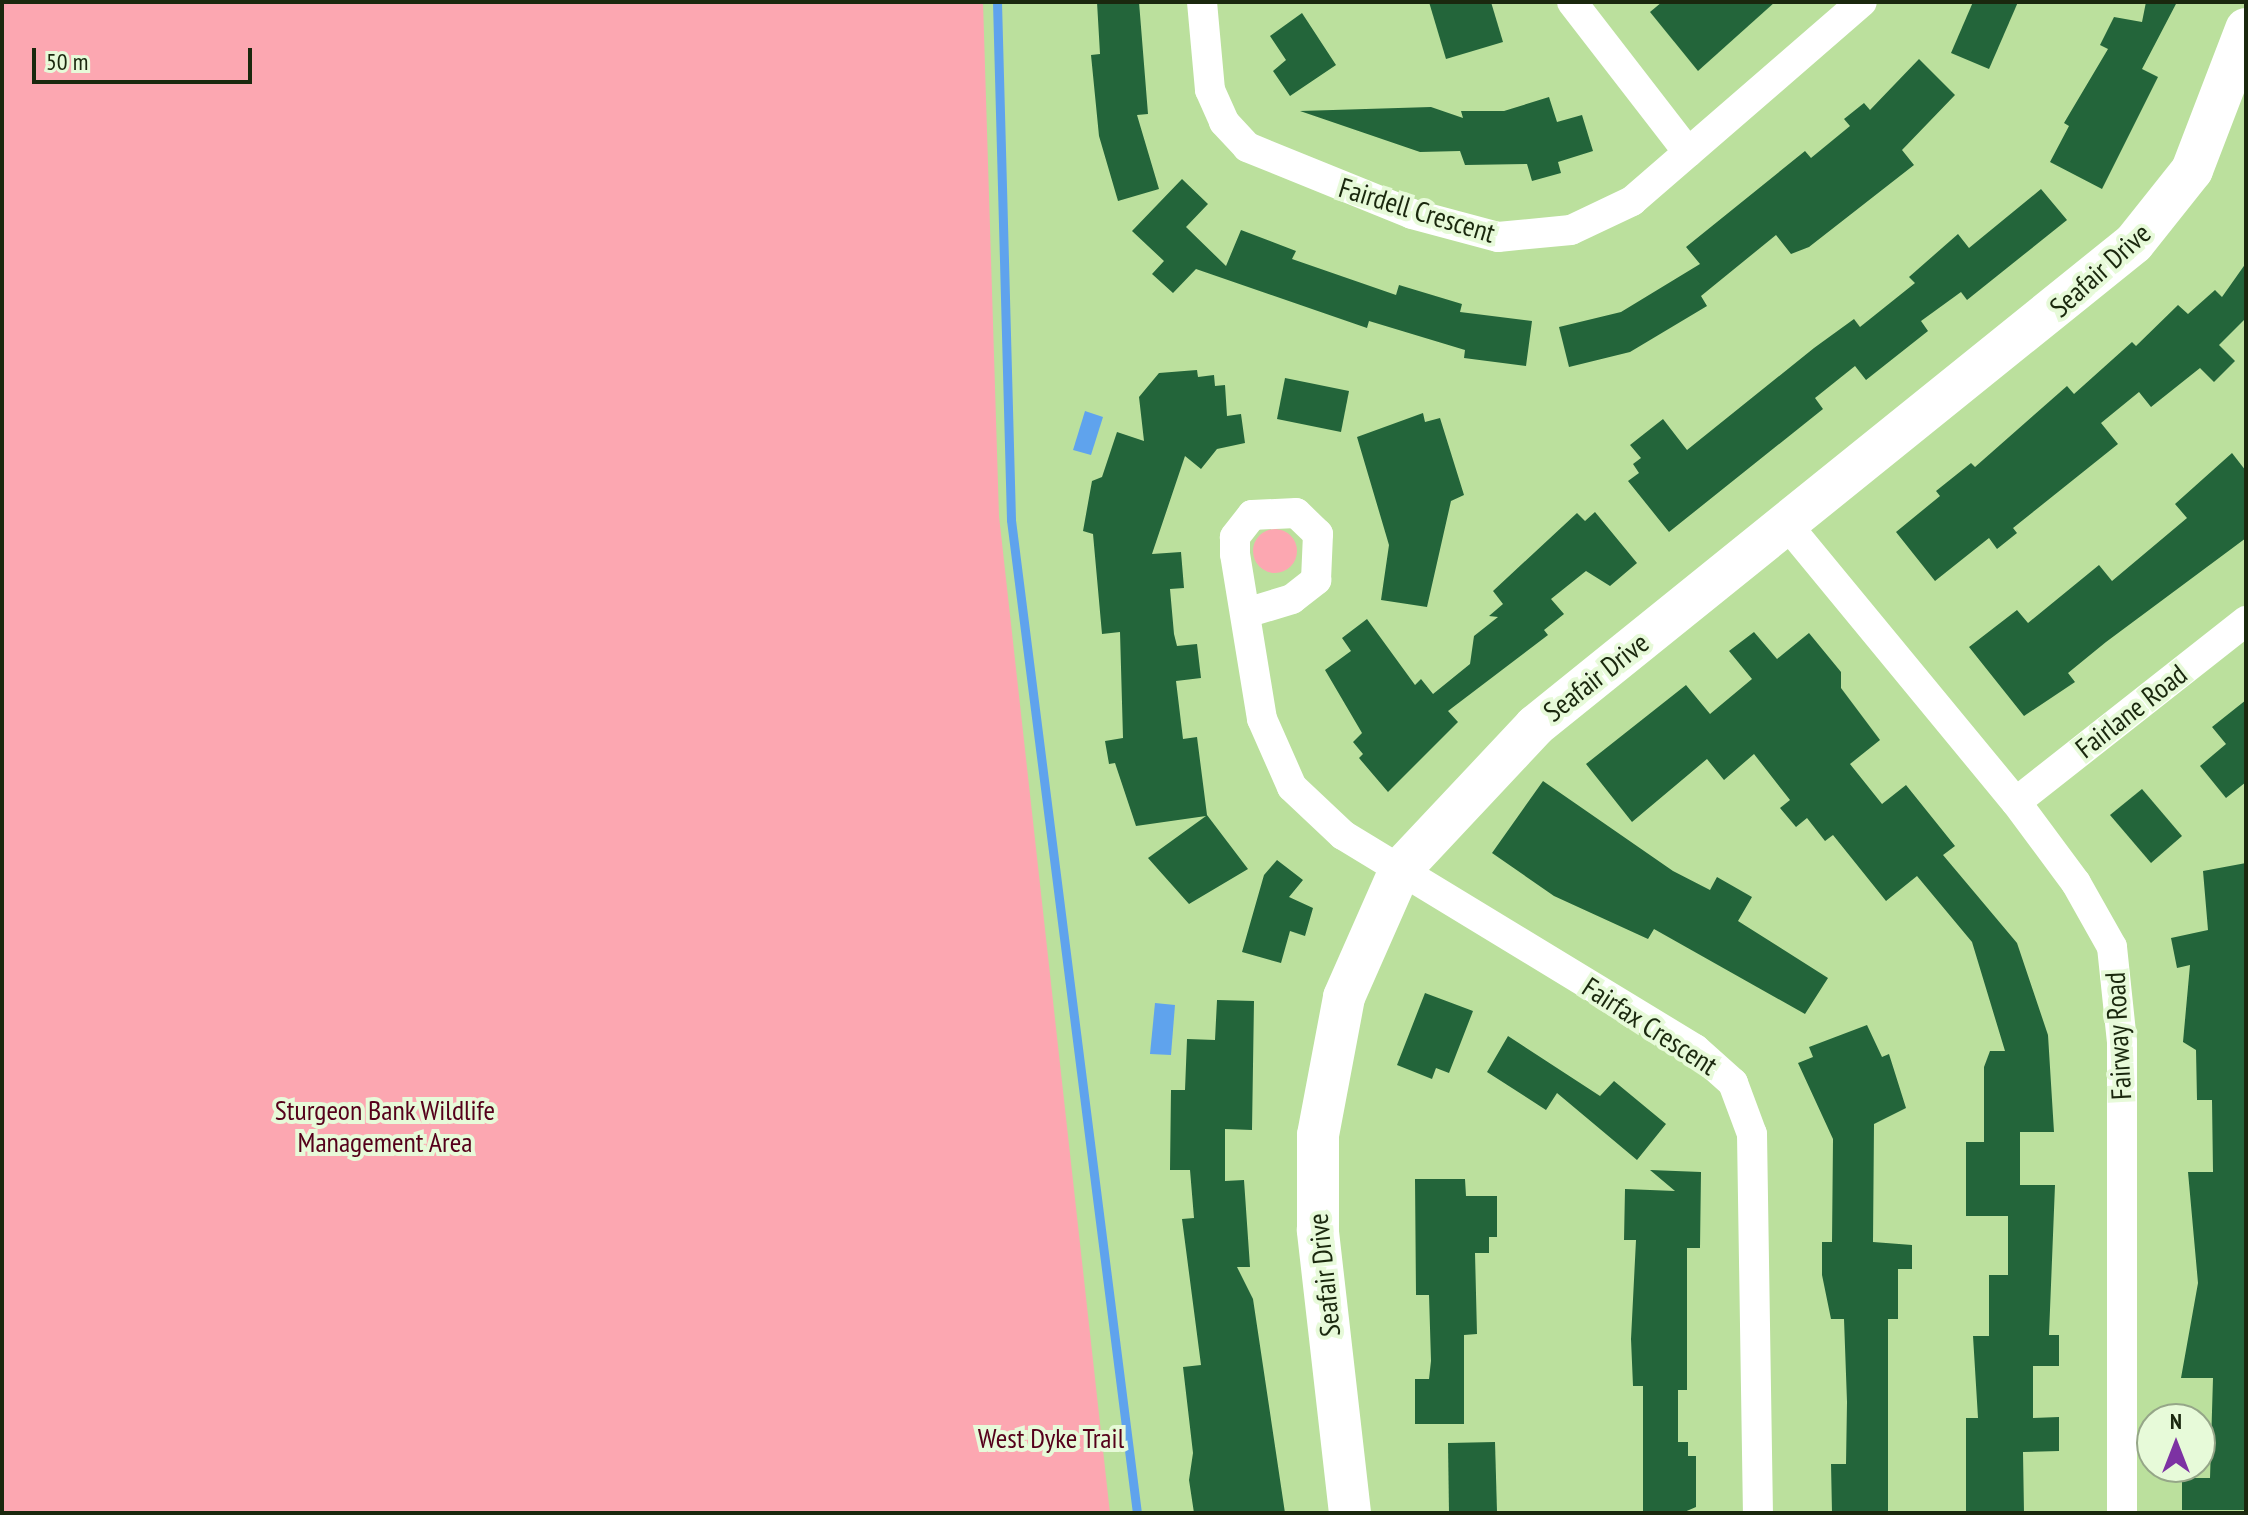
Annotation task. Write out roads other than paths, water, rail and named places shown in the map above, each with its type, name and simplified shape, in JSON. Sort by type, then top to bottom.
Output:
[{"type":"street","name":"Fairdell Crescent","points":[[1202,2],[1210,90],[1224,122],[1247,147],[1412,214],[1498,237],[1571,230],[1632,201],[1862,2]]},
{"type":"street","points":[[1572,2],[1688,152]]},
{"type":"street","name":"Seafair Drive","points":[[1350,1513],[1318,1230],[1318,1135],[1344,997],[1400,870],[1524,736],[1789,527],[2134,243],[2192,170],[2230,85],[2246,29]]},
{"type":"street","name":"Fairway Road","points":[[1789,527],[2016,802],[2098,916],[2117,973],[2122,1513]]},
{"type":"street","name":"Fairfax Crescent","points":[[1246,613],[1262,719],[1286,777],[1343,835],[1695,1049],[1733,1083],[1752,1134],[1758,1513]]},
{"type":"street","name":"Fairlane Road","points":[[2016,802],[2246,621]]},
{"type":"water","points":[[1085,411],[1103,417],[1091,455],[1073,450]]},
{"type":"water","points":[[1155,1003],[1175,1005],[1171,1055],[1150,1054]]},
{"type":"waterway","points":[[997,2],[1011,520],[1137,1513]]},
{"type":"park label","name":"Sturgeon Bank Wildlife Management Area","points":[[385,1126]]},
{"type":"park label","name":"West Dyke Trail","points":[[1051,1438]]}]
